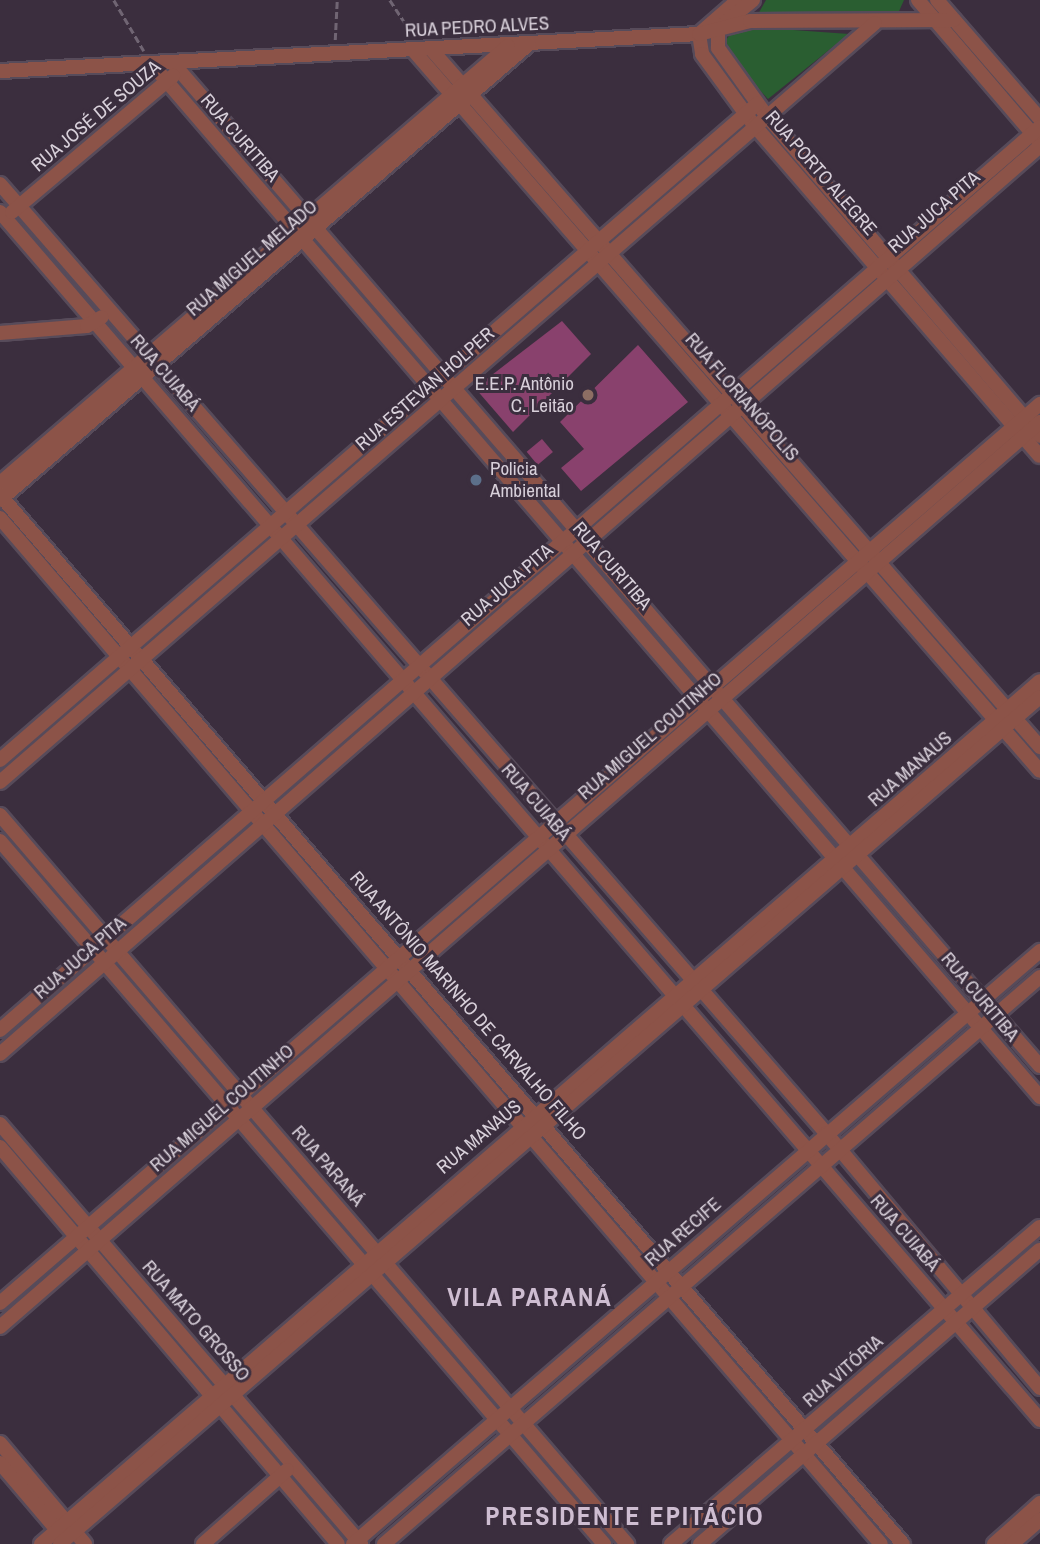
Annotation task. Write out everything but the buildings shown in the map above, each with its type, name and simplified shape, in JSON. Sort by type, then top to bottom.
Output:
[{"type":"street","points":[[699,34],[738,0]]},
{"type":"street","points":[[718,29],[753,0]]},
{"type":"street","points":[[918,0],[1038,137]]},
{"type":"street","points":[[937,0],[1040,120]]},
{"type":"street","name":"RUA PEDRO ALVES","points":[[0,71],[151,63],[176,66],[335,54],[699,34],[750,21],[875,23],[954,20]]},
{"type":"street","name":"RUA ESTEVAN HOLPER","points":[[0,760],[594,246],[762,109],[875,23]]},
{"type":"street","name":"RUA PORTO ALEGRE","points":[[718,29],[718,48],[762,109],[888,269]]},
{"type":"street","name":"RUA PORTO ALEGRE","points":[[699,34],[702,54],[749,120],[888,269],[1029,428],[1040,456]]},
{"type":"street","name":"RUA MIGUEL MELADO","points":[[462,93],[529,44]]},
{"type":"street","name":"RUA MIGUEL MELADO","points":[[0,482],[154,359],[462,93],[508,46]]},
{"type":"street","name":"RUA FLORIANÓPOLIS","points":[[420,49],[462,93],[870,561],[1040,747]]},
{"type":"street","name":"RUA CURITIBA","points":[[151,63],[564,540],[1040,1097]]},
{"type":"street","name":"RUA CURITIBA","points":[[176,66],[1040,1066]]},
{"type":"street","name":"RUA JOSÉ DE SOUZA","points":[[3,215],[19,205],[167,81],[176,66]]},
{"type":"street","name":"RUA ESTEVAN HOLPER","points":[[0,782],[605,258],[749,120]]},
{"type":"street","name":"RUA JUCA PITA","points":[[0,1054],[586,542],[733,405],[1038,137]]},
{"type":"street","name":"RUA CUIABÁ","points":[[0,184],[841,1150],[1040,1388]]},
{"type":"street","name":"RUA CUIABÁ","points":[[3,215],[680,998],[1040,1420]]},
{"type":"street","points":[[0,333],[94,321],[109,312]]},
{"type":"street","name":"RUA MIGUEL MELADO","points":[[1,498],[138,372]]},
{"type":"street","name":"RUA MIGUEL COUTINHO","points":[[0,1303],[89,1227],[398,981],[404,964],[540,836],[718,693],[1029,428],[1040,404]]},
{"type":"street","name":"RUA JUCA PITA","points":[[0,1030],[564,540],[733,405]]},
{"type":"street","name":"RUA ANTÔNIO MARINHO DE CARVALHO FILHO","points":[[1,498],[132,646],[404,964],[671,1267],[799,1436],[804,1453],[881,1544]]},
{"type":"street","name":"RUA ANTÔNIO MARINHO DE CARVALHO FILHO","points":[[0,518],[670,1297],[799,1436],[816,1443],[903,1544]]},
{"type":"street","name":"RUA FLORIANÓPOLIS","points":[[870,561],[999,724],[1040,771]]},
{"type":"street","name":"RUA MANAUS","points":[[1012,714],[1040,681]]},
{"type":"street","name":"RUA MANAUS","points":[[41,1544],[65,1535],[222,1405],[229,1389],[364,1261],[528,1130],[999,724],[1040,697]]},
{"type":"street","name":"RUA MIGUEL COUTINHO","points":[[0,1327],[101,1241],[387,968],[404,964],[551,849],[704,703]]},
{"type":"street","name":"RUA PARANÁ","points":[[0,815],[101,943]]},
{"type":"street","name":"RUA PARANÁ","points":[[0,841],[112,955],[240,1106],[374,1273],[604,1544]]},
{"type":"street","name":"RUA RECIFE","points":[[357,1543],[807,1149],[1040,951]]},
{"type":"street","points":[[384,1544],[1040,977]]},
{"type":"street","name":"RUA PARANÁ","points":[[240,1106],[376,1251],[627,1544]]},
{"type":"street","name":"RUA MATO GROSSO","points":[[0,1124],[229,1389],[357,1543]]},
{"type":"street","name":"RUA MANAUS","points":[[65,1535],[211,1393],[229,1389],[374,1273],[528,1130]]},
{"type":"street","name":"RUA MATO GROSSO","points":[[0,1147],[338,1544]]},
{"type":"street","name":"RUA VITÓRIA","points":[[671,1544],[1040,1227]]},
{"type":"street","points":[[1027,1238],[1040,1248]]},
{"type":"street","name":"RUA VITÓRIA","points":[[700,1544],[1040,1248]]},
{"type":"street","points":[[0,1443],[65,1535]]},
{"type":"street","points":[[0,1463],[65,1535],[85,1544]]},
{"type":"street","points":[[203,1544],[293,1465]]},
{"type":"street","points":[[994,1544],[1040,1503]]},
{"type":"street","points":[[1012,1544],[1040,1520]]},
{"type":"path","points":[[114,0],[151,63]]},
{"type":"path","points":[[335,54],[337,0]]},
{"type":"path","points":[[390,0],[420,49]]},
{"type":"green space","points":[[766,0],[904,0],[896,18],[757,16]]},
{"type":"green space","points":[[737,26],[849,34],[768,99],[720,47]]},
{"type":"place","name":"E.E.P. Antônio C. Leitão","points":[[588,395]]},
{"type":"place","name":"Policia Ambiental","points":[[476,480]]},
{"type":"district","name":"VILA PARANÁ","points":[[530,1297]]},
{"type":"district","name":"PRESIDENTE EPITÁCIO","points":[[625,1516]]}]
